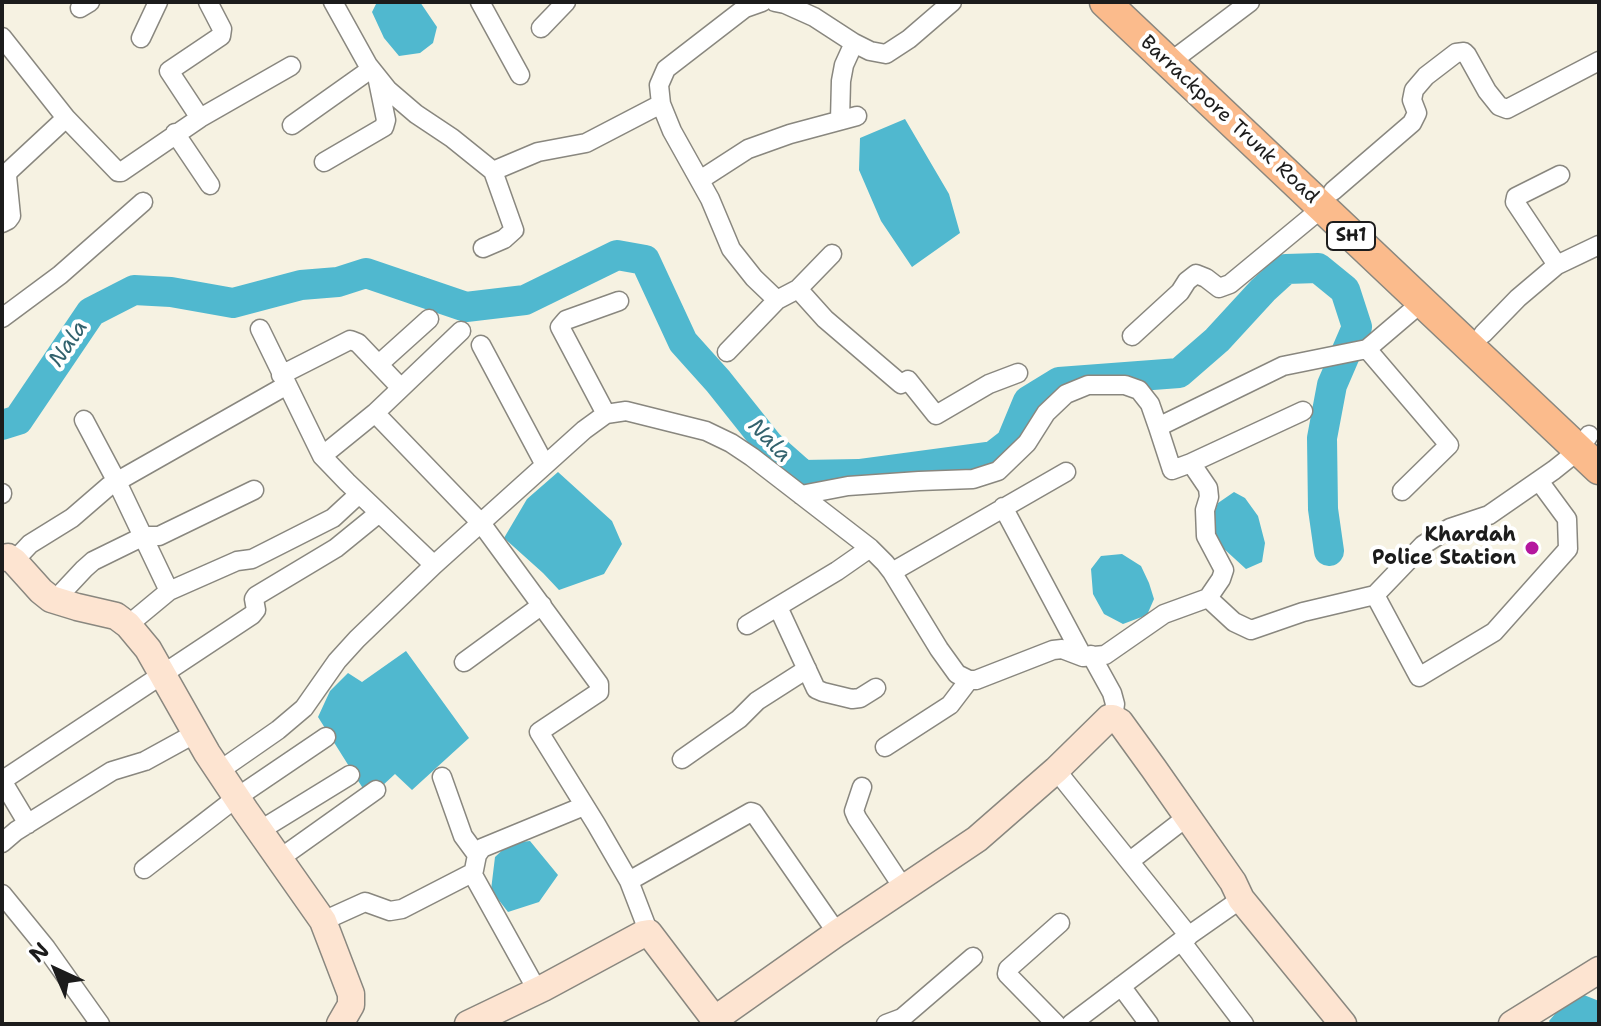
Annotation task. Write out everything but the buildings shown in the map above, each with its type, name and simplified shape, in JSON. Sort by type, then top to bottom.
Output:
[{"type":"main road","name":"Barrackpore Trunk Road","points":[[1105,2],[1177,57],[1328,200],[1483,334],[1592,449]]},
{"type":"main road","name":"Barrackpore Trunk Road","points":[[1132,2],[1177,57]]},
{"type":"main road","name":"Barrackpore Trunk Road","points":[[1328,200],[1421,303],[1592,449]]},
{"type":"street","points":[[141,38],[158,2]]},
{"type":"street","points":[[200,118],[169,71],[221,36],[222,29],[208,2]]},
{"type":"street","points":[[333,2],[374,73],[388,90],[493,171],[514,230],[504,239],[483,248]]},
{"type":"street","points":[[480,2],[520,75]]},
{"type":"street","points":[[541,28],[566,2]]},
{"type":"street","points":[[762,2],[745,8],[666,69],[659,85],[661,104],[672,131],[710,199],[731,249],[777,300]]},
{"type":"street","points":[[775,2],[814,17],[870,51],[886,54],[909,39],[952,2]]},
{"type":"street","points":[[1177,57],[1250,2]]},
{"type":"street","points":[[2,37],[66,118],[118,172],[175,133],[291,66]]},
{"type":"street","points":[[700,180],[748,149],[849,118],[841,81],[854,43]]},
{"type":"street","points":[[1132,336],[1196,274],[1219,288],[1230,284],[1328,200],[1412,123],[1417,113],[1412,100],[1414,90],[1426,76],[1456,53],[1464,52],[1467,55],[1487,91],[1499,106],[1507,109],[1599,61]]},
{"type":"street","points":[[292,125],[374,73]]},
{"type":"street","points":[[324,162],[384,127],[386,120],[374,73]]},
{"type":"street","points":[[493,171],[538,152],[586,143],[661,104]]},
{"type":"street","points":[[2,223],[11,216],[9,171],[66,118]]},
{"type":"street","points":[[175,133],[210,185]]},
{"type":"street","points":[[1557,265],[1515,202],[1516,197],[1560,175]]},
{"type":"street","points":[[2,318],[60,275],[143,202]]},
{"type":"street","points":[[1483,334],[1518,298],[1557,265],[1599,245]]},
{"type":"street","points":[[727,352],[777,300],[798,289],[832,254]]},
{"type":"street","points":[[798,289],[825,319],[901,384],[908,380],[936,415],[989,384],[1018,373]]},
{"type":"street","points":[[606,414],[560,327],[566,320],[619,301]]},
{"type":"street","points":[[1158,427],[1283,366],[1367,349],[1421,303]]},
{"type":"street","points":[[379,364],[429,319]]},
{"type":"street","points":[[260,329],[322,456],[434,565]]},
{"type":"street","points":[[322,456],[375,413],[461,331]]},
{"type":"street","points":[[340,1024],[351,1005],[351,994],[323,921],[236,798],[148,649],[116,616],[55,600],[41,591],[8,559],[72,518],[104,489],[350,340],[358,343],[401,388]]},
{"type":"street","points":[[481,345],[545,465]]},
{"type":"street","points":[[1367,349],[1449,445],[1402,491]]},
{"type":"street","points":[[801,495],[848,486],[973,479],[998,471],[1027,443],[1046,413],[1066,394],[1088,385],[1125,385],[1139,390],[1150,404],[1172,470],[1303,411]]},
{"type":"street","points":[[219,771],[304,708],[346,650],[434,565],[584,430],[606,414],[626,411],[706,431],[731,443],[870,548],[892,572],[957,674],[969,680],[1053,650],[1062,649],[1087,656],[1105,655],[1164,614],[1208,598],[1224,570],[1206,536],[1208,488],[1191,463]]},
{"type":"street","points":[[375,413],[481,523],[600,687],[599,692],[539,732],[629,881],[649,933],[712,1021],[977,839],[1056,770],[1109,718],[1113,718],[1120,722],[1233,882],[1241,899],[1343,1024]]},
{"type":"street","points":[[84,420],[169,591]]},
{"type":"street","points":[[1208,598],[1234,622],[1251,630],[1303,612],[1375,595],[1423,545],[1450,528],[1489,515],[1592,449]]},
{"type":"street","points":[[892,572],[1066,472]]},
{"type":"street","points":[[1375,595],[1419,677],[1494,632],[1568,549],[1567,519],[1539,481]]},
{"type":"street","points":[[55,600],[88,564],[144,536],[159,536],[254,490]]},
{"type":"street","points":[[128,625],[169,591],[237,561],[252,559],[333,518],[359,494]]},
{"type":"street","points":[[1003,507],[1087,656],[1112,693],[1115,704],[1113,718]]},
{"type":"street","points":[[28,824],[3,781],[10,774],[255,612],[254,598],[261,592],[336,548],[379,513]]},
{"type":"street","points":[[747,625],[870,548]]},
{"type":"street","points":[[464,662],[542,605]]},
{"type":"street","points":[[778,607],[816,689],[852,699],[860,698],[876,688]]},
{"type":"street","points":[[682,759],[739,719],[757,701],[807,669]]},
{"type":"street","points":[[885,747],[950,705],[969,680]]},
{"type":"street","points":[[2,843],[112,771],[137,765],[196,733]]},
{"type":"street","points":[[144,869],[236,798],[326,737]]},
{"type":"street","points":[[1056,770],[1130,861],[1244,1024]]},
{"type":"street","points":[[259,831],[350,775]]},
{"type":"street","points":[[442,777],[474,864],[537,990]]},
{"type":"street","points":[[862,787],[855,814],[904,889]]},
{"type":"street","points":[[279,859],[376,790]]},
{"type":"street","points":[[323,921],[365,902],[396,911],[474,864],[482,848],[584,806]]},
{"type":"street","points":[[629,881],[752,812],[837,933]]},
{"type":"street","points":[[1130,861],[1187,817]]},
{"type":"street","points":[[2,894],[46,948],[100,1024]]},
{"type":"street","points":[[1071,1024],[1241,899]]},
{"type":"street","points":[[1056,1024],[1007,974],[1008,969],[1060,923]]},
{"type":"street","points":[[468,1024],[649,933]]},
{"type":"street","points":[[894,1023],[973,957]]},
{"type":"street","points":[[1520,1022],[1599,970]]},
{"type":"street","points":[[1121,986],[1149,1024]]},
{"type":"water","points":[[377,2],[420,2],[437,27],[433,43],[420,53],[399,56],[384,38],[372,12]]},
{"type":"water","points":[[905,119],[949,194],[960,233],[912,267],[881,221],[859,170],[860,138]]},
{"type":"water","points":[[558,472],[612,521],[622,544],[604,574],[559,590],[504,538],[527,499]]},
{"type":"water","points":[[1234,492],[1245,498],[1258,516],[1265,543],[1262,562],[1246,569],[1223,548],[1209,526],[1218,503]]},
{"type":"water","points":[[1122,554],[1141,566],[1154,599],[1147,615],[1123,624],[1104,614],[1093,594],[1091,569],[1101,556]]},
{"type":"water","points":[[406,651],[469,738],[412,790],[395,774],[369,798],[318,717],[330,691],[348,673],[362,682]]},
{"type":"water","points":[[530,841],[558,875],[539,902],[508,912],[491,890],[495,857],[510,843]]},
{"type":"water","points":[[1584,995],[1599,1001],[1599,1024],[1551,1024],[1549,1021],[1560,1008]]},
{"type":"waterway","name":"Nala","points":[[2,425],[18,420],[91,312],[134,290],[171,292],[233,303],[301,285],[338,282],[366,273],[466,307],[525,300],[617,255],[645,260],[683,342],[769,445],[803,475],[859,474],[993,456],[1011,442],[1028,401],[1059,382],[1179,373],[1217,340],[1286,269],[1318,268],[1345,290],[1357,327],[1332,385],[1322,438],[1323,509],[1329,551]]},
{"type":"place","name":"Khardah Police Station","points":[[1532,548]]}]
